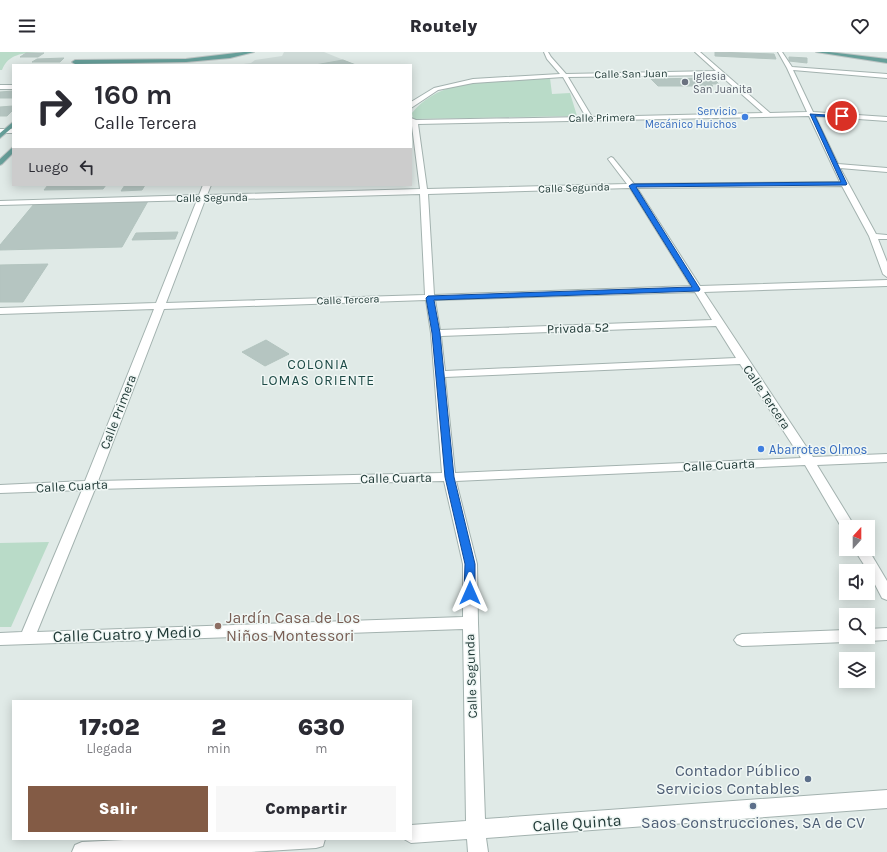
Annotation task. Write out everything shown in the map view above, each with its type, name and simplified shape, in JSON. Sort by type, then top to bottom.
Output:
[{"type":"main road","points":[[200,54],[222,52]]},
{"type":"main road","points":[[73,64],[225,52]]},
{"type":"main road","points":[[165,64],[252,52]]},
{"type":"main road","points":[[818,52],[887,61]]},
{"type":"main road","points":[[859,52],[887,57]]},
{"type":"main road","points":[[73,64],[80,57],[101,61],[210,59]]},
{"type":"main road","points":[[0,136],[3,131],[12,125]]},
{"type":"main road","points":[[0,163],[12,150]]},
{"type":"street","points":[[546,52],[549,58],[565,76],[590,118]]},
{"type":"street","points":[[697,52],[769,115]]},
{"type":"street","points":[[780,52],[790,68],[844,184],[873,236],[887,274]]},
{"type":"street","points":[[790,68],[887,76]]},
{"type":"street","name":"Calle San Juan","points":[[565,76],[721,73]]},
{"type":"street","points":[[412,104],[436,90],[473,81],[565,76]]},
{"type":"street","points":[[0,87],[12,87]]},
{"type":"street","name":"Calle Primera","points":[[412,121],[812,114],[887,119]]},
{"type":"street","name":"Calle Segunda","points":[[412,121],[424,192],[430,298],[436,333],[450,477],[470,564],[470,623],[476,830],[478,852]]},
{"type":"street","name":"Calle Tercera","points":[[611,159],[632,186],[742,361],[809,461],[844,520]]},
{"type":"street","points":[[835,166],[887,170]]},
{"type":"street","name":"Calle Segunda","points":[[0,203],[632,186],[844,184]]},
{"type":"street","name":"Calle Primera","points":[[27,638],[90,484],[158,306],[207,186]]},
{"type":"street","points":[[873,236],[887,237]]},
{"type":"street","name":"Calle Tercera","points":[[0,311],[887,283]]},
{"type":"street","name":"Privada 52","points":[[436,333],[719,323]]},
{"type":"street","points":[[440,374],[742,361]]},
{"type":"street","name":"Calle Cuarta","points":[[0,489],[90,484],[450,477],[887,458]]},
{"type":"street","points":[[865,556],[887,594]]},
{"type":"street","name":"Calle Cuatro y Medio","points":[[0,639],[470,623]]},
{"type":"street","points":[[875,635],[887,634]]},
{"type":"street","points":[[742,640],[839,636]]},
{"type":"street","name":"Calle Quinta","points":[[412,834],[887,799]]},
{"type":"street","points":[[82,852],[298,840]]},
{"type":"shaded area","points":[[284,52],[324,52],[354,64],[244,64],[251,63],[255,60],[282,56]]},
{"type":"green space","points":[[0,52],[39,52],[17,55],[8,61],[2,70],[0,70]]},
{"type":"green space","points":[[550,78],[552,94],[570,93],[577,116],[413,119],[412,113],[425,100],[440,91],[457,85],[495,80]]},
{"type":"green space","points":[[49,542],[11,627],[0,627],[0,543]]},
{"type":"building","points":[[715,52],[774,54],[776,59],[715,56]]},
{"type":"building","points":[[26,53],[44,53],[38,57],[20,57]]},
{"type":"building","points":[[789,57],[807,58],[807,63],[789,61]]},
{"type":"building","points":[[64,58],[60,62],[32,62],[37,59]]},
{"type":"building","points":[[343,60],[353,64],[321,64]]},
{"type":"building","name":"Iglesia San Juanita","points":[[705,78],[707,80],[715,80],[719,84],[711,84],[713,86],[658,86],[651,79]]},
{"type":"building","points":[[12,91],[12,98],[0,98],[0,92]]},
{"type":"building","points":[[12,106],[12,111],[7,116],[0,116],[0,107]]},
{"type":"building","points":[[47,186],[105,186],[103,189],[44,190]]},
{"type":"building","points":[[124,186],[144,186],[142,190],[121,191]]},
{"type":"building","points":[[148,201],[122,247],[0,250],[0,245],[34,204]]},
{"type":"building","points":[[178,232],[175,239],[132,240],[136,233]]},
{"type":"building","points":[[48,264],[23,302],[0,302],[0,265]]},
{"type":"building","points":[[266,340],[289,354],[265,366],[242,352]]},
{"type":"place","name":"Iglesia San Juanita","points":[[685,82]]},
{"type":"place","name":"Servicio Mecánico Huichos","points":[[745,117]]},
{"type":"place","name":"Abarrotes Olmos","points":[[761,449]]},
{"type":"place","name":"Jardín Casa de Los Niños Montessori","points":[[218,626]]},
{"type":"place","name":"Contador Público Servicios Contables","points":[[808,779]]},
{"type":"place","name":"Saos Construcciones, SA de CV","points":[[753,806]]},
{"type":"district","name":"COLONIA LOMAS ORIENTE","points":[[318,372]]},
{"type":"route","points":[[470,593],[470,564],[450,477],[436,333],[430,298],[696,289],[632,186],[844,184],[812,114],[842,116]]}]
